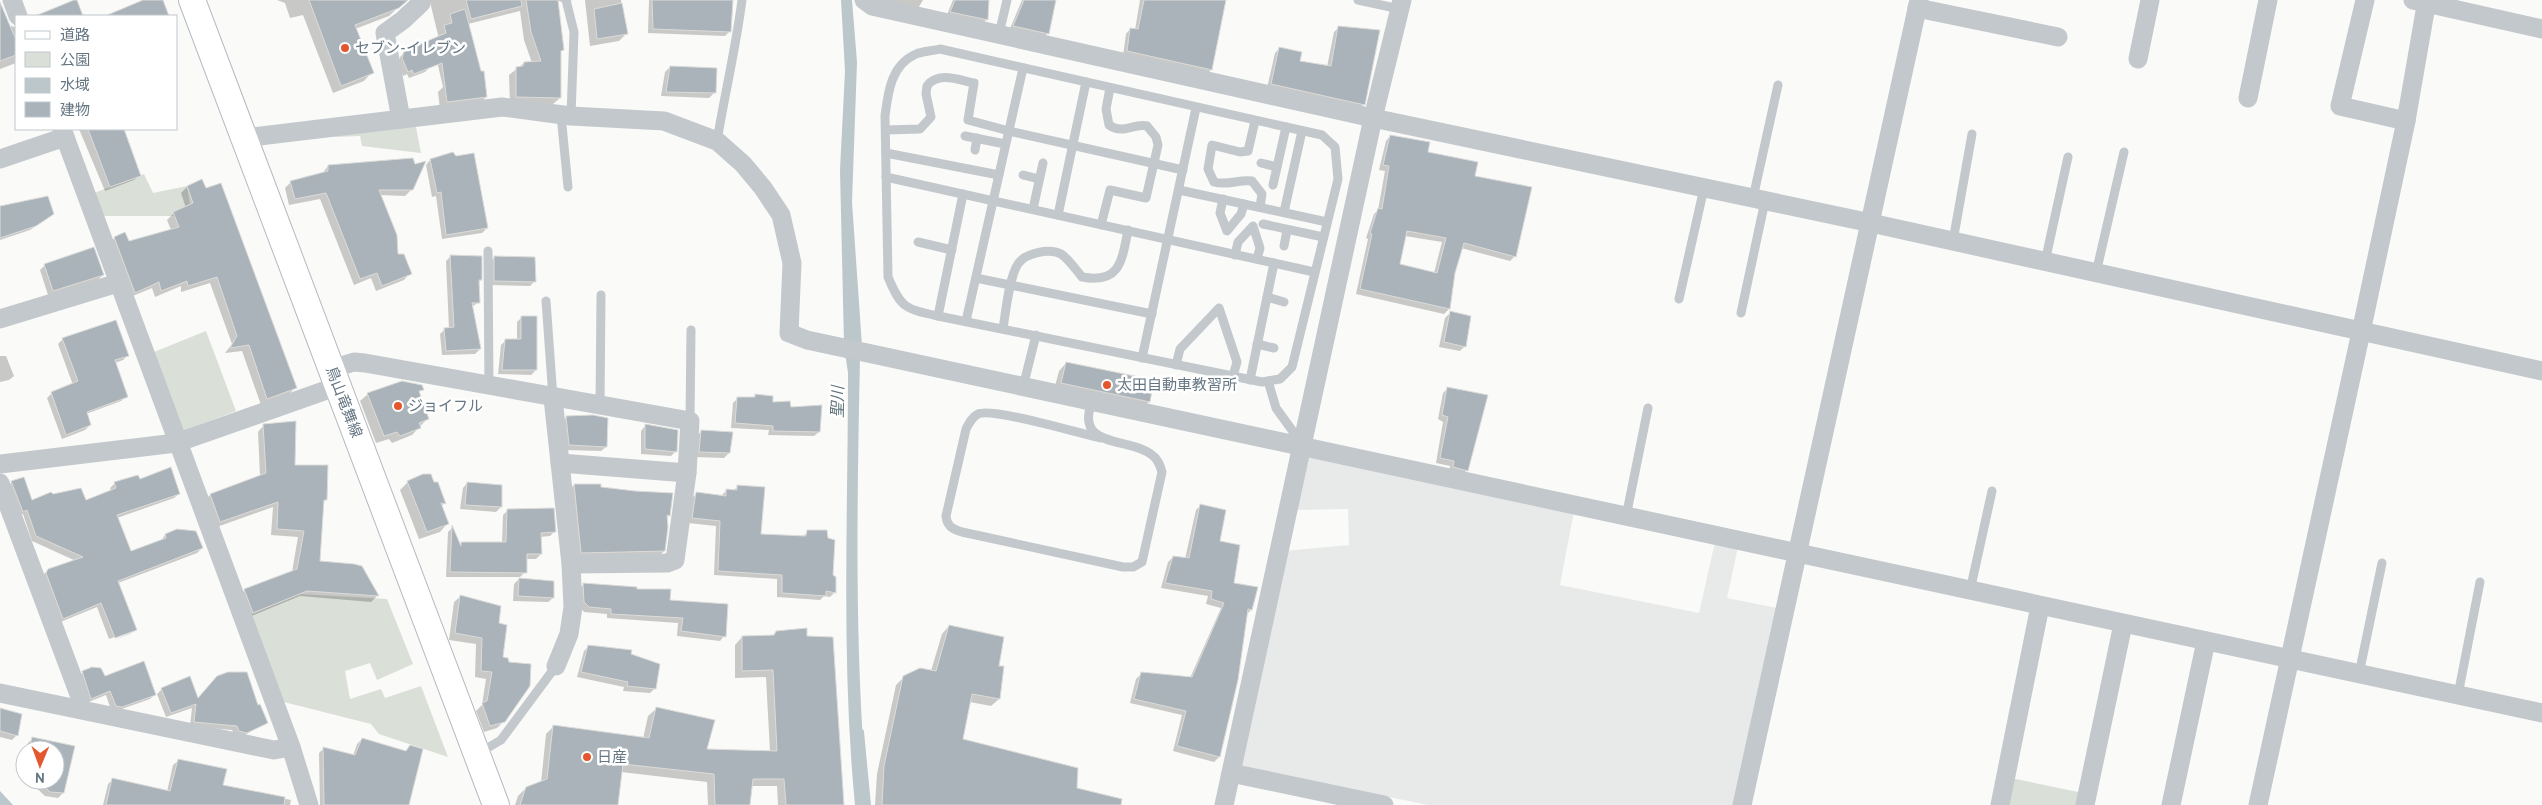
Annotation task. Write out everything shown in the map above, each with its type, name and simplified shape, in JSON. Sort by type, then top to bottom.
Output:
[{"type":"main road","name":"鳥山竜舞線","points":[[192,0],[496,805]]},
{"type":"street","points":[[12,0],[18,15]]},
{"type":"street","points":[[401,119],[385,33],[403,20],[421,3],[420,0]]},
{"type":"street","points":[[864,0],[872,6],[1373,118],[1871,223],[2542,371]]},
{"type":"street","points":[[2138,59],[2150,0]]},
{"type":"street","points":[[2248,98],[2268,0]]},
{"type":"street","points":[[2364,0],[2340,106],[2406,121]]},
{"type":"street","points":[[2258,805],[2406,121],[2422,1],[2542,28]]},
{"type":"street","points":[[1224,805],[1304,447],[1373,118],[1401,4]]},
{"type":"street","points":[[1742,805],[1918,4],[2058,36]]},
{"type":"street","points":[[244,138],[502,107],[566,116],[664,121],[717,141],[743,164],[763,188],[781,215],[792,263],[789,332],[807,340],[1023,388],[2542,713]]},
{"type":"street","points":[[0,159],[63,133],[176,443],[291,747],[309,805]]},
{"type":"street","points":[[0,319],[118,283]]},
{"type":"street","points":[[0,464],[176,443],[335,377],[354,362],[690,421],[687,473],[675,560],[667,563],[571,564]]},
{"type":"street","points":[[553,398],[571,564],[573,618],[569,634],[556,666]]},
{"type":"street","points":[[560,463],[687,473]]},
{"type":"street","points":[[0,483],[80,697],[80,709]]},
{"type":"street","points":[[2000,805],[2040,606]]},
{"type":"street","points":[[2085,805],[2122,624]]},
{"type":"street","points":[[2172,805],[2206,641]]},
{"type":"street","points":[[0,693],[274,750],[291,747]]},
{"type":"street","points":[[1231,773],[1384,805]]},
{"type":"lane","points":[[566,0],[574,32],[566,116],[568,187]]},
{"type":"lane","points":[[717,141],[728,77],[736,52],[742,0]]},
{"type":"lane","points":[[999,34],[1007,0]]},
{"type":"lane","points":[[1358,0],[1401,4]]},
{"type":"lane","points":[[940,49],[1023,68],[1322,135],[1335,147],[1338,179],[1292,367],[1280,379],[1268,381],[1250,380],[1036,334],[938,316],[904,306],[896,298],[888,277],[886,177],[888,94],[893,75],[904,62],[916,54],[940,49]]},
{"type":"lane","points":[[966,321],[1023,68]]},
{"type":"lane","points":[[886,130],[911,131],[920,129],[931,117],[931,108],[926,94],[927,86],[940,77],[974,83],[968,120],[1008,131],[1183,170]]},
{"type":"lane","points":[[1058,215],[1086,82]]},
{"type":"lane","points":[[1741,313],[1778,86]]},
{"type":"lane","points":[[1101,225],[1110,190],[1146,198],[1158,145],[1156,137],[1147,126],[1139,124],[1124,130],[1109,125],[1106,109],[1110,88]]},
{"type":"lane","points":[[1142,358],[1196,108]]},
{"type":"lane","points":[[1255,120],[1248,151],[1240,152],[1212,145],[1208,169],[1214,182],[1222,184],[1244,180],[1252,181],[1262,194],[1260,207]]},
{"type":"lane","points":[[1273,185],[1286,127]]},
{"type":"lane","points":[[1284,212],[1302,131]]},
{"type":"lane","points":[[1953,241],[1972,134]]},
{"type":"lane","points":[[965,136],[1005,144]]},
{"type":"lane","points":[[975,150],[977,138]]},
{"type":"lane","points":[[2096,273],[2124,152]]},
{"type":"lane","points":[[886,153],[999,175]]},
{"type":"lane","points":[[2045,262],[2068,157]]},
{"type":"lane","points":[[1033,209],[1043,163]]},
{"type":"lane","points":[[1261,163],[1277,167]]},
{"type":"lane","points":[[1023,175],[1039,179]]},
{"type":"lane","points":[[886,177],[1314,272]]},
{"type":"lane","points":[[1679,299],[1704,188]]},
{"type":"lane","points":[[1179,190],[1327,222]]},
{"type":"lane","points":[[938,316],[963,194]]},
{"type":"lane","points":[[1223,199],[1220,213],[1227,231],[1241,214],[1244,204]]},
{"type":"lane","points":[[1263,224],[1323,237]]},
{"type":"lane","points":[[1235,255],[1238,242],[1253,226],[1260,248],[1257,259]]},
{"type":"lane","points":[[1003,328],[1018,263],[1036,253],[1051,252],[1061,254],[1082,277],[1092,279],[1107,277],[1119,266],[1128,230]]},
{"type":"lane","points":[[1284,246],[1287,230]]},
{"type":"lane","points":[[918,242],[952,250]]},
{"type":"lane","points":[[488,251],[489,386]]},
{"type":"lane","points":[[1250,380],[1274,263]]},
{"type":"lane","points":[[976,278],[1152,314]]},
{"type":"lane","points":[[600,406],[601,296]]},
{"type":"lane","points":[[1267,297],[1284,302]]},
{"type":"lane","points":[[546,300],[553,398]]},
{"type":"lane","points":[[1176,365],[1180,349],[1219,308],[1237,362],[1233,376]]},
{"type":"lane","points":[[690,421],[691,330]]},
{"type":"lane","points":[[1023,388],[1036,334]]},
{"type":"lane","points":[[1257,344],[1274,348]]},
{"type":"lane","points":[[1268,381],[1276,408],[1304,447]]},
{"type":"lane","points":[[1092,402],[1088,412],[1089,421],[1101,438],[1152,454],[1158,461],[1162,472],[1144,556],[1138,566],[1116,565],[962,532],[952,528],[947,522],[946,516],[966,429],[970,421],[978,414],[999,414],[1101,438]]},
{"type":"lane","points":[[1626,517],[1648,408]]},
{"type":"lane","points":[[1970,591],[1992,491]]},
{"type":"lane","points":[[2359,674],[2382,564]]},
{"type":"lane","points":[[2458,695],[2480,582]]},
{"type":"lane","points":[[476,754],[502,740],[556,666]]},
{"type":"shaded area","points":[[1306,456],[1574,511],[1560,585],[1699,613],[1715,542],[1738,547],[1727,598],[1777,608],[1734,805],[1428,805],[1239,766],[1284,551],[1349,545],[1348,509],[1295,510]]},
{"type":"green space","points":[[415,122],[421,153],[362,146],[360,136],[333,137]]},
{"type":"green space","points":[[144,174],[153,193],[187,186],[190,205],[173,212],[174,216],[97,216],[89,195]]},
{"type":"green space","points":[[206,331],[236,411],[183,431],[149,354]]},
{"type":"green space","points":[[300,594],[387,599],[413,664],[377,680],[370,663],[345,671],[350,699],[381,689],[385,698],[421,686],[448,757],[379,734],[371,724],[280,701],[247,616]]},
{"type":"green space","points":[[2006,777],[2088,794],[2085,805],[2000,805]]},
{"type":"water","points":[[841,0],[852,0],[857,62],[852,202],[862,346],[844,344],[840,170],[845,71]]},
{"type":"water","points":[[842,354],[860,357],[858,581],[860,693],[868,805],[855,805],[851,751],[846,589],[848,373],[846,359]]},
{"type":"water","points":[[0,791],[13,805],[0,805]]},
{"type":"building","points":[[77,0],[83,15],[37,15]]},
{"type":"building","points":[[143,0],[163,0],[169,15],[107,15]]},
{"type":"building","points":[[309,0],[408,0],[399,8],[355,25],[374,73],[341,86]]},
{"type":"building","points":[[466,0],[521,0],[522,6],[471,19]]},
{"type":"building","points":[[526,0],[558,0],[564,50],[561,51],[561,98],[516,97],[516,67],[523,66],[524,62],[541,61],[531,32]]},
{"type":"building","points":[[652,0],[733,0],[731,32],[653,29]]},
{"type":"building","points":[[955,0],[989,0],[988,20],[950,12]]},
{"type":"building","points":[[1024,0],[1056,0],[1049,34],[1013,26]]},
{"type":"building","points":[[1144,0],[1226,0],[1212,70],[1127,51],[1130,28],[1138,29]]},
{"type":"building","points":[[0,2],[15,38],[15,55],[0,61]]},
{"type":"building","points":[[622,3],[628,34],[597,39],[594,9]]},
{"type":"building","points":[[465,9],[481,71],[484,71],[487,97],[447,102],[442,63],[414,74],[412,70],[408,72],[402,58],[404,51],[446,33],[444,25],[452,23],[450,14]]},
{"type":"building","points":[[1338,26],[1380,30],[1365,105],[1271,84],[1279,47],[1302,52],[1300,61],[1331,66]]},
{"type":"building","points":[[670,66],[717,68],[716,93],[666,92]]},
{"type":"building","points":[[88,130],[124,130],[141,176],[110,187]]},
{"type":"building","points":[[1390,135],[1430,142],[1428,152],[1478,162],[1475,176],[1532,187],[1516,257],[1464,243],[1455,273],[1450,309],[1360,289],[1372,234],[1370,233],[1378,208],[1382,209],[1389,166],[1383,165]],"holes":[[[1407,231],[1446,238],[1437,273],[1400,264]]]},
{"type":"building","points":[[453,152],[456,156],[474,153],[488,228],[446,235],[441,192],[437,193],[430,159]]},
{"type":"building","points":[[413,158],[415,164],[426,161],[413,190],[379,190],[397,235],[398,254],[404,254],[412,274],[382,286],[377,273],[360,279],[326,193],[295,199],[290,181],[328,171],[328,165]]},
{"type":"building","points":[[202,179],[206,188],[221,183],[297,388],[267,399],[249,345],[230,348],[237,336],[217,277],[188,286],[187,281],[161,291],[159,282],[135,293],[114,237],[125,232],[129,241],[179,227],[173,212],[193,203],[187,186]]},
{"type":"building","points":[[48,196],[54,214],[36,226],[0,238],[0,206]]},
{"type":"building","points":[[94,247],[104,275],[53,291],[44,264]]},
{"type":"building","points":[[450,255],[482,256],[482,280],[479,280],[480,303],[472,303],[481,349],[446,351],[444,328],[454,327]]},
{"type":"building","points":[[494,256],[535,257],[536,282],[494,281]]},
{"type":"building","points":[[1450,311],[1471,316],[1466,347],[1444,342]]},
{"type":"building","points":[[521,316],[537,316],[537,370],[502,370],[505,339],[521,339]]},
{"type":"building","points":[[116,320],[129,356],[115,360],[128,397],[87,412],[91,425],[66,435],[51,392],[78,381],[62,338]]},
{"type":"building","name":"太田自動車教習所","points":[[1066,362],[1154,380],[1150,402],[1061,383]]},
{"type":"building","name":"ジョイフル","points":[[402,381],[422,385],[424,390],[419,391],[429,419],[419,423],[421,428],[400,436],[397,432],[384,436],[367,393]]},
{"type":"building","points":[[1447,387],[1488,395],[1468,471],[1453,467],[1454,461],[1440,458],[1448,417],[1442,415]]},
{"type":"building","points":[[755,394],[773,396],[773,402],[790,401],[791,407],[822,405],[820,432],[773,431],[773,426],[735,423],[737,397],[755,397]]},
{"type":"building","points":[[593,415],[608,418],[607,447],[569,445],[566,416]]},
{"type":"building","points":[[296,421],[295,465],[328,465],[327,500],[324,500],[320,561],[362,566],[379,596],[307,591],[253,613],[244,589],[297,569],[304,531],[277,529],[278,502],[220,522],[210,494],[266,473],[263,424]]},
{"type":"building","points":[[645,424],[678,430],[677,452],[645,449]]},
{"type":"building","points":[[701,430],[733,432],[730,453],[699,452]]},
{"type":"building","points":[[171,467],[180,494],[117,515],[131,551],[166,538],[165,534],[177,529],[196,531],[203,548],[118,581],[137,630],[115,638],[101,603],[63,619],[46,573],[48,569],[83,557],[36,536],[27,510],[23,512],[11,481],[24,477],[32,500],[51,492],[53,494],[81,488],[86,500],[116,488],[114,482],[138,475],[140,479]]},
{"type":"building","points":[[423,474],[431,474],[434,482],[438,482],[446,504],[441,503],[449,524],[427,532],[407,481]]},
{"type":"building","points":[[467,482],[502,485],[502,507],[465,505]]},
{"type":"building","points":[[574,484],[601,484],[601,487],[673,493],[670,516],[667,515],[668,527],[665,551],[581,553]]},
{"type":"building","points":[[737,485],[765,487],[761,534],[806,536],[807,530],[827,530],[828,538],[835,540],[833,575],[836,577],[836,593],[826,591],[826,596],[782,593],[782,575],[718,571],[720,521],[692,518],[696,492],[726,496],[726,489],[737,490]]},
{"type":"building","points":[[1200,504],[1226,510],[1220,541],[1240,545],[1234,583],[1258,587],[1252,610],[1248,609],[1238,680],[1220,757],[1177,746],[1186,711],[1134,699],[1141,672],[1192,677],[1224,603],[1211,599],[1212,591],[1165,583],[1173,556],[1189,558]]},
{"type":"building","points":[[554,508],[556,532],[541,533],[542,554],[527,554],[527,573],[450,572],[452,525],[461,546],[461,542],[506,542],[507,509]]},
{"type":"building","points":[[519,578],[554,581],[554,598],[518,596]]},
{"type":"building","points":[[583,583],[637,587],[637,589],[671,589],[670,600],[728,604],[726,637],[681,631],[683,618],[611,614],[611,609],[589,607],[584,602]]},
{"type":"building","points":[[460,595],[501,606],[499,623],[507,625],[503,657],[508,658],[509,662],[531,664],[530,686],[505,722],[490,726],[482,703],[487,701],[492,672],[481,671],[482,638],[455,633]]},
{"type":"building","points":[[949,625],[1004,637],[999,666],[1004,666],[1000,699],[972,694],[963,739],[1078,768],[1077,788],[1122,799],[1121,805],[882,805],[884,766],[903,676],[920,668],[936,671]]},
{"type":"building","points":[[807,628],[807,636],[833,637],[844,805],[786,805],[784,779],[753,779],[750,805],[715,805],[714,774],[623,764],[618,805],[520,805],[526,787],[547,779],[553,725],[649,738],[656,707],[715,720],[707,749],[777,751],[773,670],[742,671],[742,636],[774,635],[776,631]]},
{"type":"building","points":[[588,645],[632,650],[631,654],[660,664],[656,689],[627,686],[628,682],[581,672]]},
{"type":"building","points":[[144,661],[156,695],[122,707],[116,706],[110,691],[91,699],[82,671],[92,667],[101,668],[105,676]]},
{"type":"building","points":[[228,672],[247,672],[258,705],[260,704],[268,723],[247,733],[239,731],[237,726],[194,722],[196,704],[171,713],[161,688],[190,676],[198,698],[217,676]]},
{"type":"building","points":[[0,708],[22,714],[18,736],[0,731]]},
{"type":"building","points":[[32,737],[46,740],[31,740]]},
{"type":"building","points":[[362,738],[406,751],[410,745],[423,749],[409,805],[324,805],[323,747],[355,755]]},
{"type":"building","points":[[65,744],[75,746],[65,789]]},
{"type":"building","points":[[178,759],[227,769],[223,785],[285,797],[284,805],[106,805],[112,778],[170,791]]},
{"type":"building","points":[[48,790],[65,790],[64,793],[50,792]]},
{"type":"waterway","name":"聖川","points":[[861,732],[868,805]]},
{"type":"place","name":"セブン-イレブン","points":[[345,48]]},
{"type":"place","name":"太田自動車教習所","points":[[1107,385]]},
{"type":"place","name":"ジョイフル","points":[[398,406]]},
{"type":"place","name":"日産","points":[[587,757]]}]
